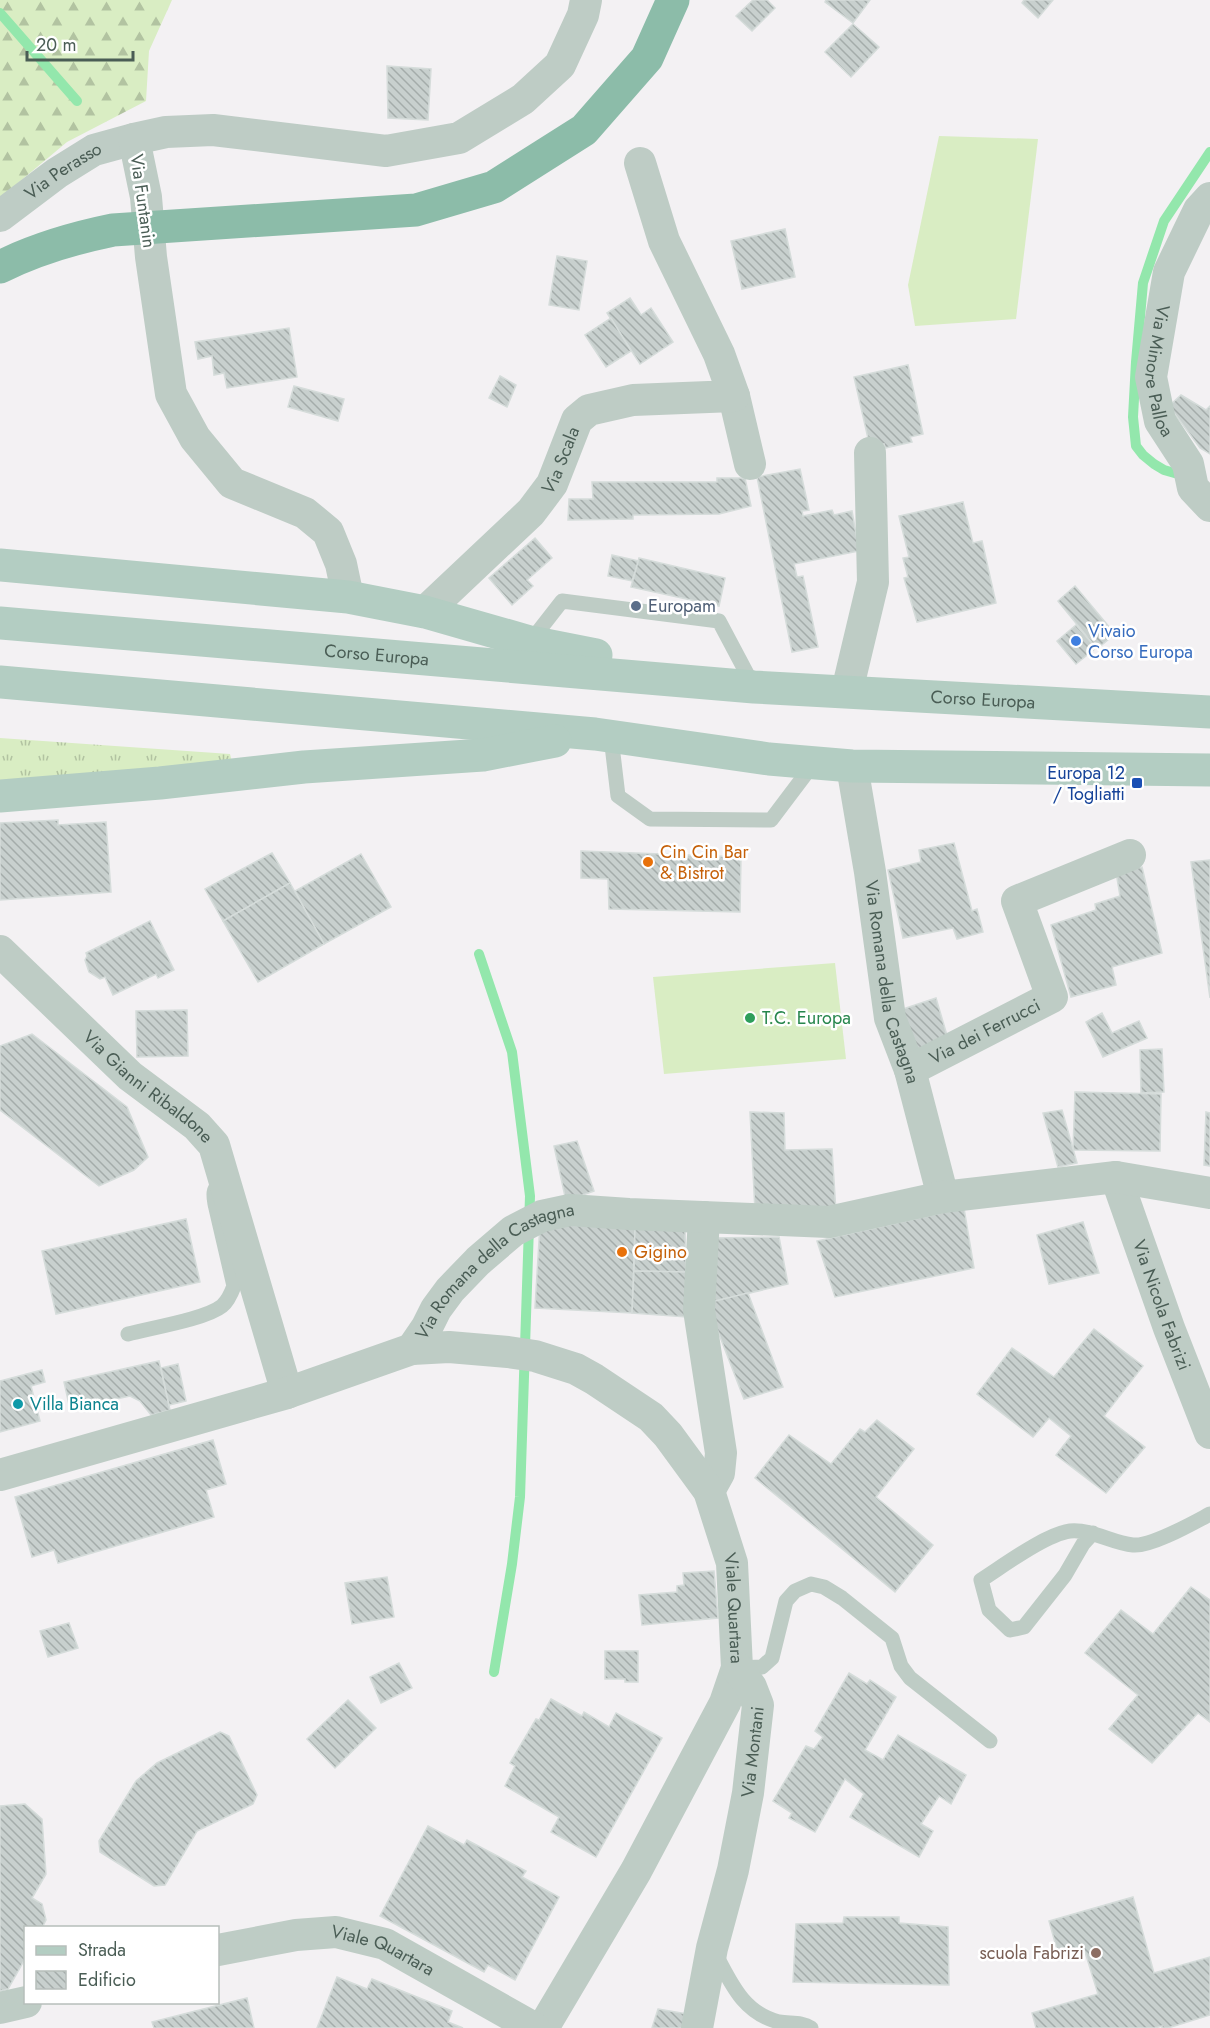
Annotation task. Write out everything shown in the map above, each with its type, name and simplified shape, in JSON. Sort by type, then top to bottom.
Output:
[{"type":"highway","points":[[0,267],[73,238],[113,230],[416,210],[494,187],[584,130],[647,58],[673,0]]},
{"type":"main road","points":[[0,565],[348,597],[425,612],[530,642],[754,687]]},
{"type":"main road","name":"Corso Europa","points":[[0,623],[754,687],[1210,712]]},
{"type":"main road","points":[[0,682],[603,735],[769,759],[852,766],[1210,770]]},
{"type":"main road","points":[[0,796],[160,783],[304,767],[483,755],[603,735]]},
{"type":"street","name":"Via Funtanin","points":[[348,597],[341,564],[328,532],[305,513],[232,483],[195,438],[171,393],[146,197],[134,139],[166,132],[213,130],[386,151],[459,138],[523,99],[560,65],[583,15],[586,0]]},
{"type":"street","name":"Via Perasso","points":[[0,216],[57,173],[94,150],[134,139]]},
{"type":"street","points":[[640,163],[664,241],[719,354],[734,396],[750,464]]},
{"type":"street","name":"Via Minore Palloa","points":[[1197,486],[1160,421],[1151,377],[1169,272],[1199,210],[1210,198]]},
{"type":"street","name":"Via Scala","points":[[425,612],[531,512],[552,484],[577,420],[589,410],[633,400],[734,396]]},
{"type":"street","points":[[847,692],[873,582],[870,453]]},
{"type":"street","name":"Via Romana della Castagna","points":[[852,766],[870,872],[890,1018],[909,1070],[943,1197]]},
{"type":"street","name":"Via dei Ferrucci","points":[[909,1070],[1052,997],[1017,901],[1130,855]]},
{"type":"street","name":"Via Gianni Ribaldone","points":[[0,951],[130,1076],[197,1126],[214,1145],[287,1392]]},
{"type":"street","name":"Via Romana della Castagna","points":[[0,1475],[287,1392],[412,1349],[450,1290],[478,1262],[513,1231],[542,1216],[570,1209],[629,1214],[830,1222],[943,1197],[1116,1177],[1210,1193]]},
{"type":"street","name":"Via Nicola Fabrizi","points":[[1116,1177],[1169,1328],[1210,1433]]},
{"type":"street","points":[[704,1217],[699,1310],[721,1453],[719,1473],[709,1491]]},
{"type":"street","name":"Viale Quartara","points":[[412,1349],[449,1347],[522,1354],[576,1369],[651,1417],[668,1435],[709,1491],[732,1563],[737,1668],[725,1703],[636,1871],[543,2028]]},
{"type":"street","name":"Via Montani","points":[[697,2028],[712,1948],[733,1870],[748,1793],[758,1705],[751,1687],[737,1668]]},
{"type":"street","name":"Viale Quartara","points":[[219,1950],[296,1935],[336,1932],[385,1944],[534,2028]]},
{"type":"street","points":[[0,2008],[24,2002]]},
{"type":"lane","points":[[530,642],[562,601],[719,621],[754,687]]},
{"type":"lane","points":[[603,735],[618,796],[650,819],[771,820],[814,762]]},
{"type":"lane","points":[[128,1334],[208,1314],[224,1305],[231,1295],[234,1286],[213,1193],[215,1187],[227,1191]]},
{"type":"lane","points":[[1093,1533],[1083,1544],[1065,1575],[1024,1627],[1010,1630],[989,1610],[981,1580],[1037,1544],[1070,1531],[1093,1533],[1135,1546],[1158,1540],[1210,1514]]},
{"type":"lane","points":[[737,1668],[762,1667],[772,1658],[786,1601],[795,1591],[811,1584],[824,1587],[842,1598],[892,1638],[901,1666],[910,1678],[990,1741]]},
{"type":"lane","points":[[712,1948],[733,1988],[754,2012],[778,2021],[807,2025],[811,2028]]},
{"type":"green space","points":[[0,0],[172,0],[149,51],[146,101],[67,142],[0,198]]},
{"type":"green space","points":[[939,136],[1038,139],[1016,319],[915,326],[908,285]]},
{"type":"green space","points":[[0,738],[230,754],[233,766],[0,780]]},
{"type":"green space","name":"T.C. Europa","points":[[835,963],[846,1059],[664,1074],[653,977]]},
{"type":"building","points":[[753,0],[767,0],[775,8],[752,31],[736,16]]},
{"type":"building","points":[[826,0],[870,0],[853,23],[825,2]]},
{"type":"building","points":[[1024,0],[1053,0],[1038,18],[1022,3]]},
{"type":"building","points":[[853,24],[879,47],[851,77],[825,52]]},
{"type":"building","points":[[387,66],[431,69],[428,120],[388,118]]},
{"type":"building","points":[[785,229],[795,277],[742,289],[731,241]]},
{"type":"building","points":[[557,256],[587,261],[579,310],[549,305]]},
{"type":"building","points":[[630,298],[641,315],[651,308],[673,342],[640,364],[607,313]]},
{"type":"building","points":[[611,318],[631,351],[606,367],[585,335]]},
{"type":"building","points":[[289,328],[297,377],[227,388],[224,373],[214,375],[212,356],[198,359],[195,342]]},
{"type":"building","points":[[908,365],[923,434],[910,437],[912,442],[885,448],[884,444],[870,447],[854,377]]},
{"type":"building","points":[[500,376],[516,385],[507,407],[489,398]]},
{"type":"building","points":[[294,386],[344,399],[338,421],[288,407]]},
{"type":"building","points":[[1181,395],[1206,410],[1210,406],[1210,454],[1200,448],[1169,406]]},
{"type":"building","points":[[800,469],[809,510],[802,511],[803,516],[832,510],[834,515],[852,511],[859,551],[794,564],[797,577],[803,576],[818,647],[792,652],[757,477]]},
{"type":"building","points":[[717,478],[745,478],[751,506],[719,514],[633,515],[633,519],[568,520],[569,499],[593,499],[592,482],[717,482]]},
{"type":"building","points":[[963,502],[973,543],[982,541],[996,603],[917,622],[904,578],[908,577],[903,558],[909,557],[899,516]]},
{"type":"building","points":[[535,538],[552,558],[527,580],[533,586],[512,605],[489,578]]},
{"type":"building","points":[[612,555],[639,561],[632,581],[608,576]]},
{"type":"building","points":[[639,558],[725,578],[719,606],[631,587]]},
{"type":"building","points":[[1075,586],[1115,634],[1097,649],[1058,601]]},
{"type":"building","points":[[1076,625],[1096,648],[1076,664],[1057,641]]},
{"type":"building","points":[[58,820],[58,825],[106,822],[111,892],[0,900],[0,823]]},
{"type":"building","points":[[954,843],[972,911],[977,909],[983,932],[957,939],[953,928],[903,938],[888,870],[921,862],[919,850]]},
{"type":"building","points":[[581,851],[741,857],[740,912],[609,909],[608,879],[581,878]]},
{"type":"building","points":[[272,853],[290,883],[223,921],[205,889]]},
{"type":"building","points":[[361,854],[391,907],[324,944],[295,891]]},
{"type":"building","points":[[1210,860],[1210,998],[1191,862]]},
{"type":"building","points":[[1142,867],[1162,953],[1112,967],[1116,985],[1071,997],[1051,925],[1096,910],[1095,904],[1120,896],[1116,872]]},
{"type":"building","points":[[290,883],[324,944],[258,982],[223,921]]},
{"type":"building","points":[[150,921],[174,970],[158,978],[156,974],[113,995],[105,977],[100,979],[89,972],[85,960],[86,953]]},
{"type":"building","points":[[936,998],[949,1042],[911,1059],[894,1012]]},
{"type":"building","points":[[187,1010],[188,1056],[137,1057],[136,1011]]},
{"type":"building","points":[[1102,1013],[1112,1033],[1139,1021],[1147,1038],[1103,1057],[1086,1022]]},
{"type":"building","points":[[32,1034],[127,1107],[148,1157],[134,1170],[99,1186],[0,1110],[0,1046]]},
{"type":"building","points":[[1162,1049],[1164,1092],[1141,1093],[1140,1050]]},
{"type":"building","points":[[1075,1092],[1161,1094],[1160,1151],[1073,1150]]},
{"type":"building","points":[[1062,1110],[1077,1163],[1058,1167],[1043,1113]]},
{"type":"building","points":[[750,1112],[784,1113],[785,1150],[832,1149],[836,1212],[755,1211]]},
{"type":"building","points":[[1206,1112],[1210,1113],[1210,1166],[1204,1165]]},
{"type":"building","points":[[577,1141],[594,1191],[566,1201],[554,1146]]},
{"type":"building","points":[[964,1208],[974,1268],[835,1297],[817,1241]]},
{"type":"building","points":[[186,1219],[200,1282],[56,1314],[42,1251]]},
{"type":"building","points":[[1083,1222],[1099,1273],[1049,1284],[1037,1235]]},
{"type":"building","points":[[540,1224],[635,1228],[632,1313],[535,1308]]},
{"type":"building","points":[[635,1228],[685,1231],[686,1272],[634,1271]]},
{"type":"building","points":[[779,1237],[788,1284],[707,1303],[711,1238]]},
{"type":"building","points":[[634,1271],[686,1272],[687,1317],[632,1313]]},
{"type":"building","points":[[748,1293],[783,1387],[744,1399],[707,1303]]},
{"type":"building","points":[[1094,1329],[1143,1366],[1104,1416],[1145,1447],[1106,1493],[1056,1455],[1071,1436],[1049,1418],[1033,1437],[977,1394],[1012,1348],[1054,1377]]},
{"type":"building","points":[[159,1361],[170,1410],[151,1415],[140,1401],[130,1396],[70,1409],[64,1382]]},
{"type":"building","points":[[178,1364],[186,1401],[169,1405],[161,1368]]},
{"type":"building","name":"Villa Bianca","points":[[42,1370],[45,1382],[31,1386],[40,1421],[0,1432],[0,1381]]},
{"type":"building","points":[[877,1420],[914,1449],[876,1497],[933,1545],[895,1592],[755,1478],[789,1435],[831,1464],[860,1429],[865,1432]]},
{"type":"building","points":[[213,1440],[226,1484],[206,1490],[214,1517],[58,1563],[54,1550],[32,1557],[15,1497]]},
{"type":"building","points":[[714,1571],[718,1618],[642,1625],[639,1595],[677,1592],[677,1586],[684,1585],[683,1573]]},
{"type":"building","points":[[387,1577],[394,1617],[352,1624],[345,1583]]},
{"type":"building","points":[[1191,1587],[1210,1600],[1210,1722],[1198,1713],[1152,1763],[1109,1729],[1138,1695],[1085,1653],[1121,1610],[1153,1634]]},
{"type":"building","points":[[69,1623],[78,1648],[48,1657],[40,1631]]},
{"type":"building","points":[[605,1651],[638,1651],[638,1682],[625,1682],[625,1679],[605,1679]]},
{"type":"building","points":[[399,1663],[412,1688],[381,1703],[370,1677]]},
{"type":"building","points":[[849,1673],[867,1684],[870,1680],[896,1697],[865,1750],[883,1760],[898,1735],[966,1775],[951,1804],[939,1796],[921,1824],[933,1831],[919,1857],[850,1817],[864,1794],[845,1779],[815,1832],[789,1818],[792,1813],[773,1801],[806,1746],[814,1749],[823,1737],[815,1731]]},
{"type":"building","points":[[551,1699],[582,1716],[584,1712],[609,1727],[616,1713],[662,1738],[596,1857],[551,1832],[559,1817],[505,1786],[515,1766],[510,1763],[536,1719],[539,1720]]},
{"type":"building","points":[[348,1700],[376,1728],[335,1768],[307,1739]]},
{"type":"building","points":[[220,1732],[229,1736],[257,1795],[253,1804],[197,1831],[165,1885],[154,1886],[100,1852],[99,1841],[136,1781],[157,1763]]},
{"type":"building","points":[[25,1804],[42,1819],[46,1874],[32,1898],[42,1904],[46,1920],[43,1926],[24,1926],[24,1961],[8,1989],[0,1991],[0,1806]]},
{"type":"building","points":[[428,1826],[464,1845],[467,1840],[526,1871],[522,1877],[559,1897],[515,1980],[488,1965],[484,1972],[380,1916]]},
{"type":"building","points":[[1133,1897],[1154,1973],[1210,1957],[1210,2015],[1168,2028],[1162,2028],[1162,2026],[1155,2028],[1036,2028],[1032,2013],[1098,1994],[1085,1952],[1059,1957],[1049,1921]]},
{"type":"building","points":[[844,1917],[899,1917],[899,1923],[948,1927],[949,1985],[793,1982],[796,1924],[843,1923]]},
{"type":"building","points":[[337,1977],[367,1989],[372,1979],[452,2011],[448,2022],[463,2028],[317,2028]]},
{"type":"building","points":[[247,1998],[254,2028],[154,2028],[152,2022]]},
{"type":"building","points":[[658,2009],[688,2014],[685,2028],[652,2028]]},
{"type":"waterway","points":[[0,13],[77,101]]},
{"type":"waterway","points":[[1185,476],[1164,470],[1154,464],[1136,446],[1133,417],[1136,362],[1143,283],[1164,221],[1210,152]]},
{"type":"waterway","points":[[479,954],[512,1052],[530,1196],[520,1497],[512,1564],[494,1672]]},
{"type":"place","name":"Europam","points":[[636,606]]},
{"type":"place","name":"Vivaio Corso Europa","points":[[1076,641]]},
{"type":"place","name":"Europa 12 / Togliatti","points":[[1137,783]]},
{"type":"place","name":"Cin Cin Bar & Bistrot","points":[[648,862]]},
{"type":"place","name":"T.C. Europa","points":[[750,1018]]},
{"type":"place","name":"Gigino","points":[[622,1252]]},
{"type":"place","name":"Villa Bianca","points":[[18,1404]]},
{"type":"place","name":"scuola Fabrizi","points":[[1096,1953]]}]
